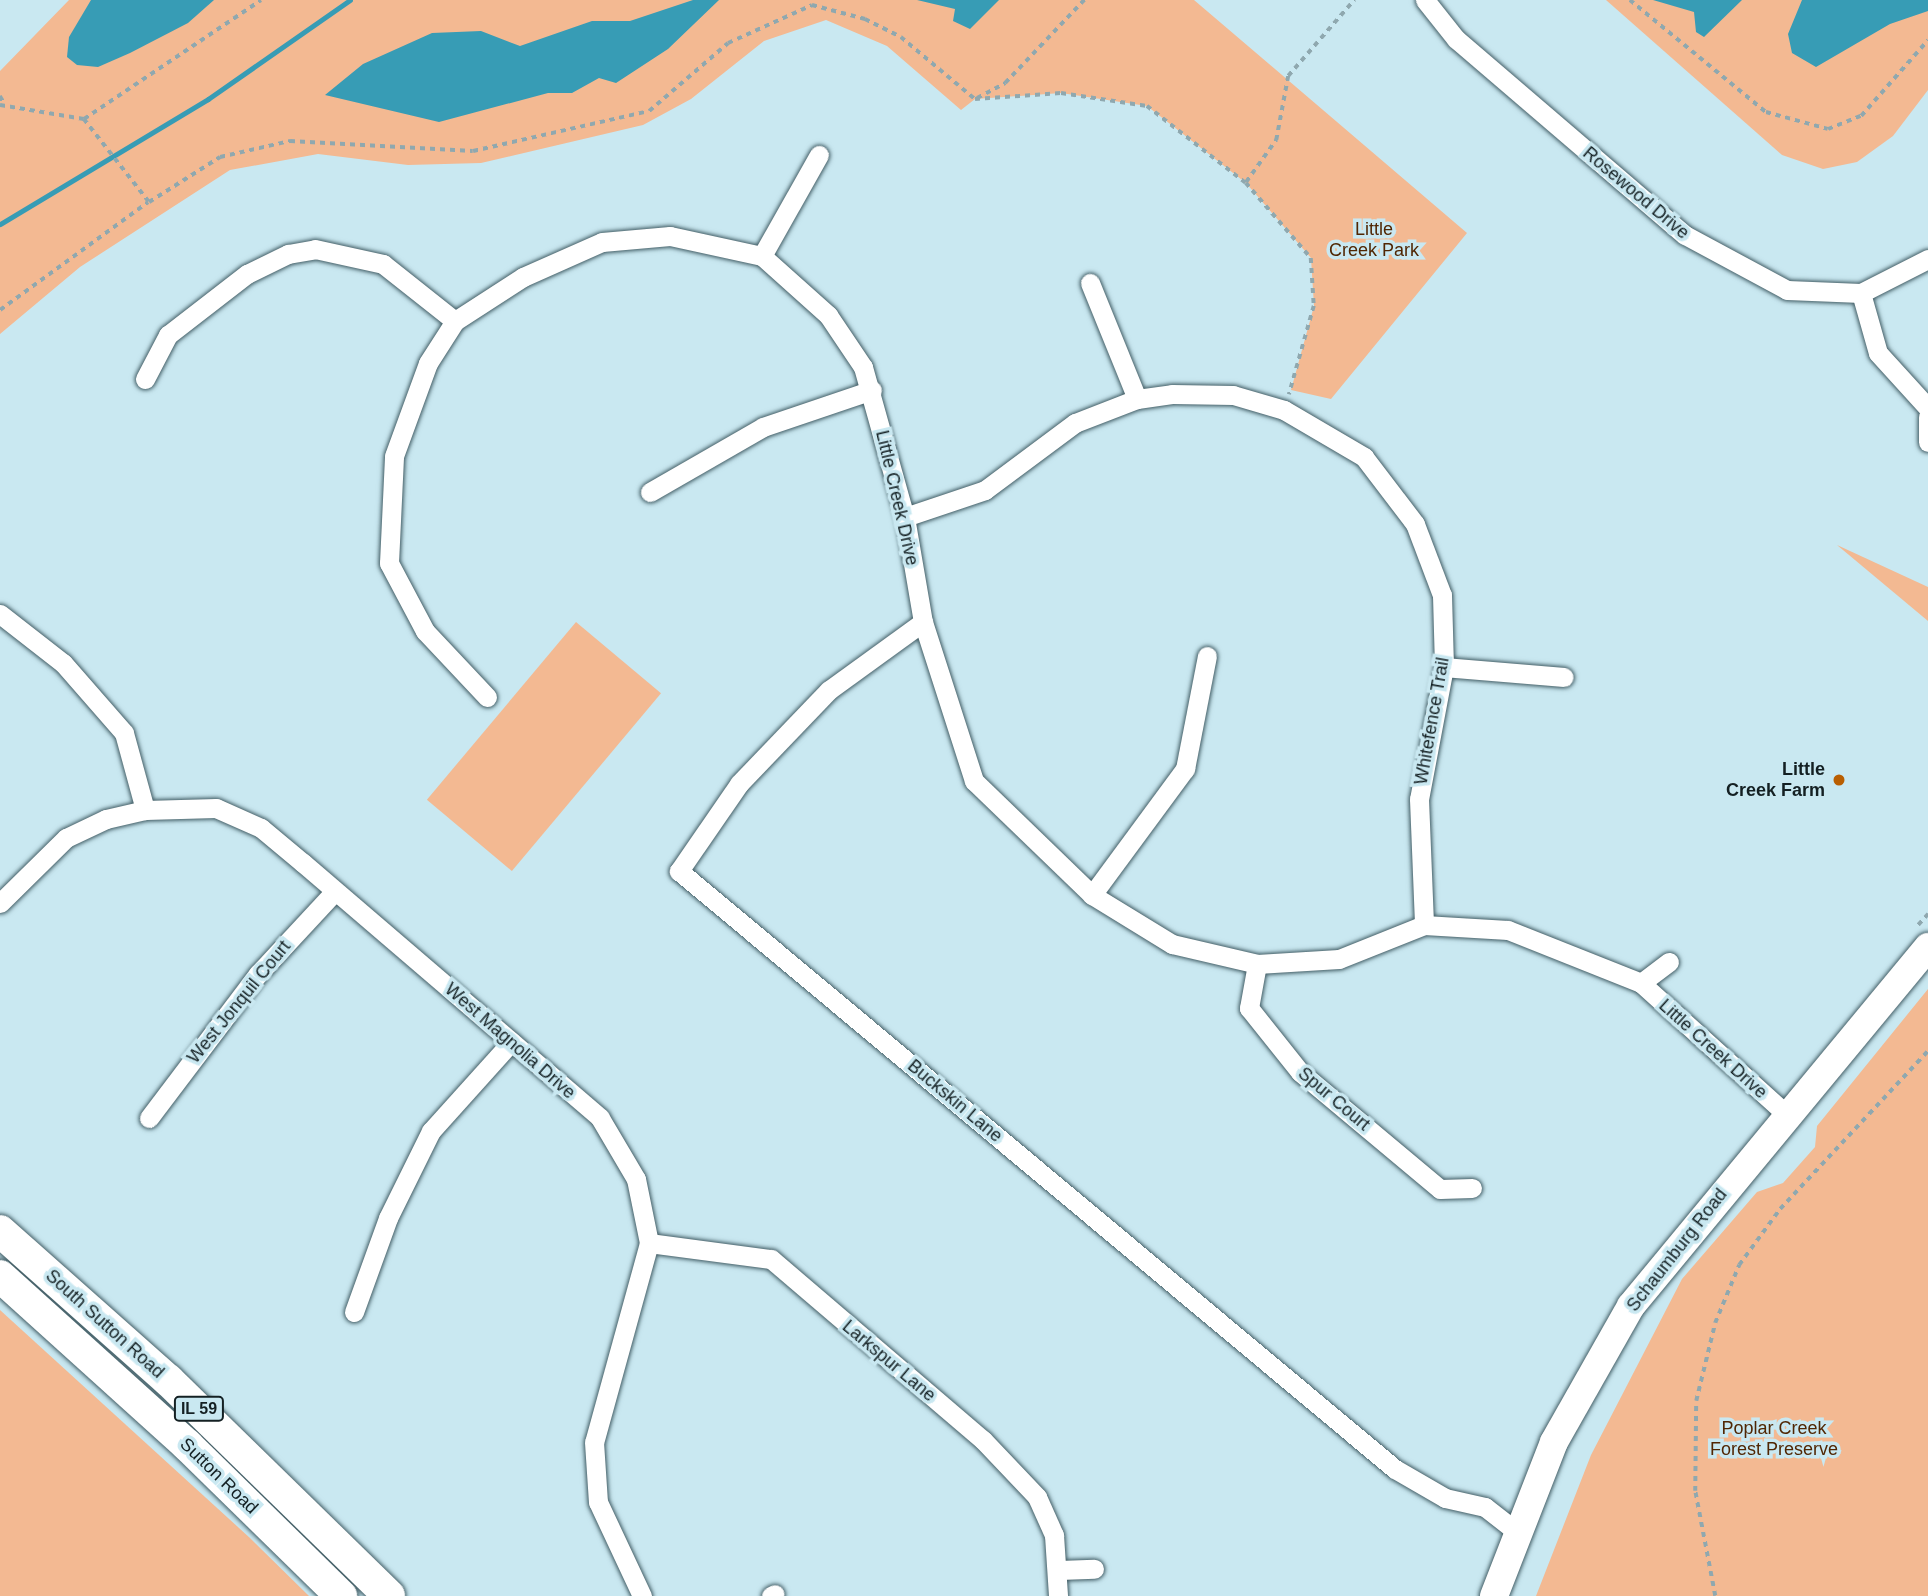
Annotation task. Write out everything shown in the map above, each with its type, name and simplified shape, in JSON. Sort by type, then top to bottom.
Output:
[{"type":"main road","name":"Schaumburg Road","points":[[1494,1596],[1516,1531],[1554,1442],[1631,1306],[1921,938]]},
{"type":"main road","name":"South Sutton Road","points":[[0,1231],[187,1398],[389,1596]]},
{"type":"main road","name":"Sutton Road","points":[[0,1276],[187,1445],[341,1596]]},
{"type":"street","name":"Rosewood Drive","points":[[1425,0],[1456,39],[1685,235],[1787,290],[1861,293],[1928,259]]},
{"type":"street","points":[[762,256],[819,155]]},
{"type":"street","name":"Little Creek Drive","points":[[486,697],[425,631],[389,563],[394,456],[428,363],[456,321],[523,277],[602,242],[670,236],[762,256],[828,315],[872,390],[905,517],[923,622],[974,781],[1092,895],[1172,944],[1257,964],[1339,959],[1424,925],[1508,930],[1641,984],[1785,1113]]},
{"type":"street","points":[[145,379],[168,335],[247,274],[288,254],[314,250],[383,264],[456,321]]},
{"type":"street","points":[[1090,284],[1137,399]]},
{"type":"street","points":[[1861,293],[1878,353],[1928,408]]},
{"type":"street","points":[[650,492],[763,427],[872,390]]},
{"type":"street","name":"Whitefence Trail","points":[[905,517],[985,490],[1075,423],[1137,399],[1211,393],[1283,410],[1364,457],[1400,499],[1443,595],[1444,667],[1419,799],[1424,925]]},
{"type":"street","points":[[1928,416],[1928,442]]},
{"type":"street","points":[[0,614],[63,663],[124,733],[145,810]]},
{"type":"street","name":"Buckskin Lane","points":[[923,622],[829,690],[738,784],[679,871],[1395,1469],[1445,1498],[1485,1507],[1516,1531]]},
{"type":"street","points":[[1092,895],[1185,769],[1207,656]]},
{"type":"street","points":[[1444,667],[1564,677]]},
{"type":"street","name":"West Magnolia Drive","points":[[0,903],[66,838],[145,810],[216,808],[261,828],[600,1118],[636,1179],[649,1243],[594,1442],[598,1502],[642,1596]]},
{"type":"street","name":"West Jonquil Court","points":[[149,1118],[258,974],[335,891]]},
{"type":"street","points":[[1641,984],[1669,962]]},
{"type":"street","name":"Spur Court","points":[[1257,964],[1249,1008],[1300,1072],[1440,1189],[1472,1188]]},
{"type":"street","points":[[354,1312],[388,1218],[431,1131],[512,1042]]},
{"type":"street","name":"Larkspur Lane","points":[[649,1243],[771,1259],[1017,1472],[1054,1535],[1059,1570],[1058,1596]]},
{"type":"street","points":[[1059,1570],[1094,1569]]},
{"type":"path","points":[[84,119],[261,0]]},
{"type":"path","points":[[975,99],[1005,83],[1084,0]]},
{"type":"path","points":[[1245,183],[1276,140],[1288,76],[1354,0]]},
{"type":"path","points":[[1630,0],[1766,112],[1828,129],[1861,116],[1928,40]]},
{"type":"path","points":[[0,310],[149,202],[220,157],[290,141],[472,151],[649,111],[728,43],[812,5],[865,19],[901,37],[975,99],[1061,93],[1147,106],[1245,183],[1311,258],[1314,306],[1283,410]]},
{"type":"path","points":[[0,96],[2,104],[84,119],[149,202]]},
{"type":"path","points":[[1921,938],[1928,914]]},
{"type":"path","points":[[1715,1596],[1695,1491],[1696,1401],[1715,1323],[1740,1265],[1780,1209],[1928,1051]]},
{"type":"green space","name":"Little Creek Park","points":[[69,0],[1194,0],[1467,233],[1331,399],[1291,390],[1314,306],[1311,258],[1246,183],[1147,106],[1061,93],[975,99],[961,110],[887,46],[826,20],[764,41],[691,99],[643,125],[481,163],[408,165],[318,154],[230,170],[80,267],[0,334],[0,71]]},
{"type":"green space","points":[[1606,0],[1928,0],[1928,90],[1893,136],[1857,162],[1823,169],[1782,155]]},
{"type":"green space","points":[[1837,545],[1928,587],[1928,621]]},
{"type":"green space","points":[[576,622],[661,693],[512,871],[427,800]]},
{"type":"green space","name":"Poplar Creek Forest Preserve","points":[[1928,989],[1928,1596],[1536,1596],[1591,1455],[1682,1279],[1757,1192],[1783,1183],[1815,1147],[1817,1126]]},
{"type":"green space","points":[[0,1310],[250,1538],[309,1596],[0,1596]]},
{"type":"water","points":[[91,0],[214,0],[188,23],[98,67],[77,65],[67,57],[69,37]]},
{"type":"water","points":[[693,0],[719,0],[668,49],[616,83],[599,78],[572,93],[548,93],[439,122],[325,95],[363,64],[432,33],[481,31],[520,46],[592,21],[630,21]]},
{"type":"water","points":[[917,0],[999,0],[970,29],[953,21],[955,9]]},
{"type":"water","points":[[1653,0],[1742,0],[1704,37],[1696,32],[1694,12]]},
{"type":"water","points":[[1802,0],[1928,0],[1928,11],[1890,24],[1816,67],[1792,53],[1788,34]]},
{"type":"waterway","points":[[0,224],[208,99],[350,0]]},
{"type":"place","name":"Little Creek Farm","points":[[1839,780]]}]
